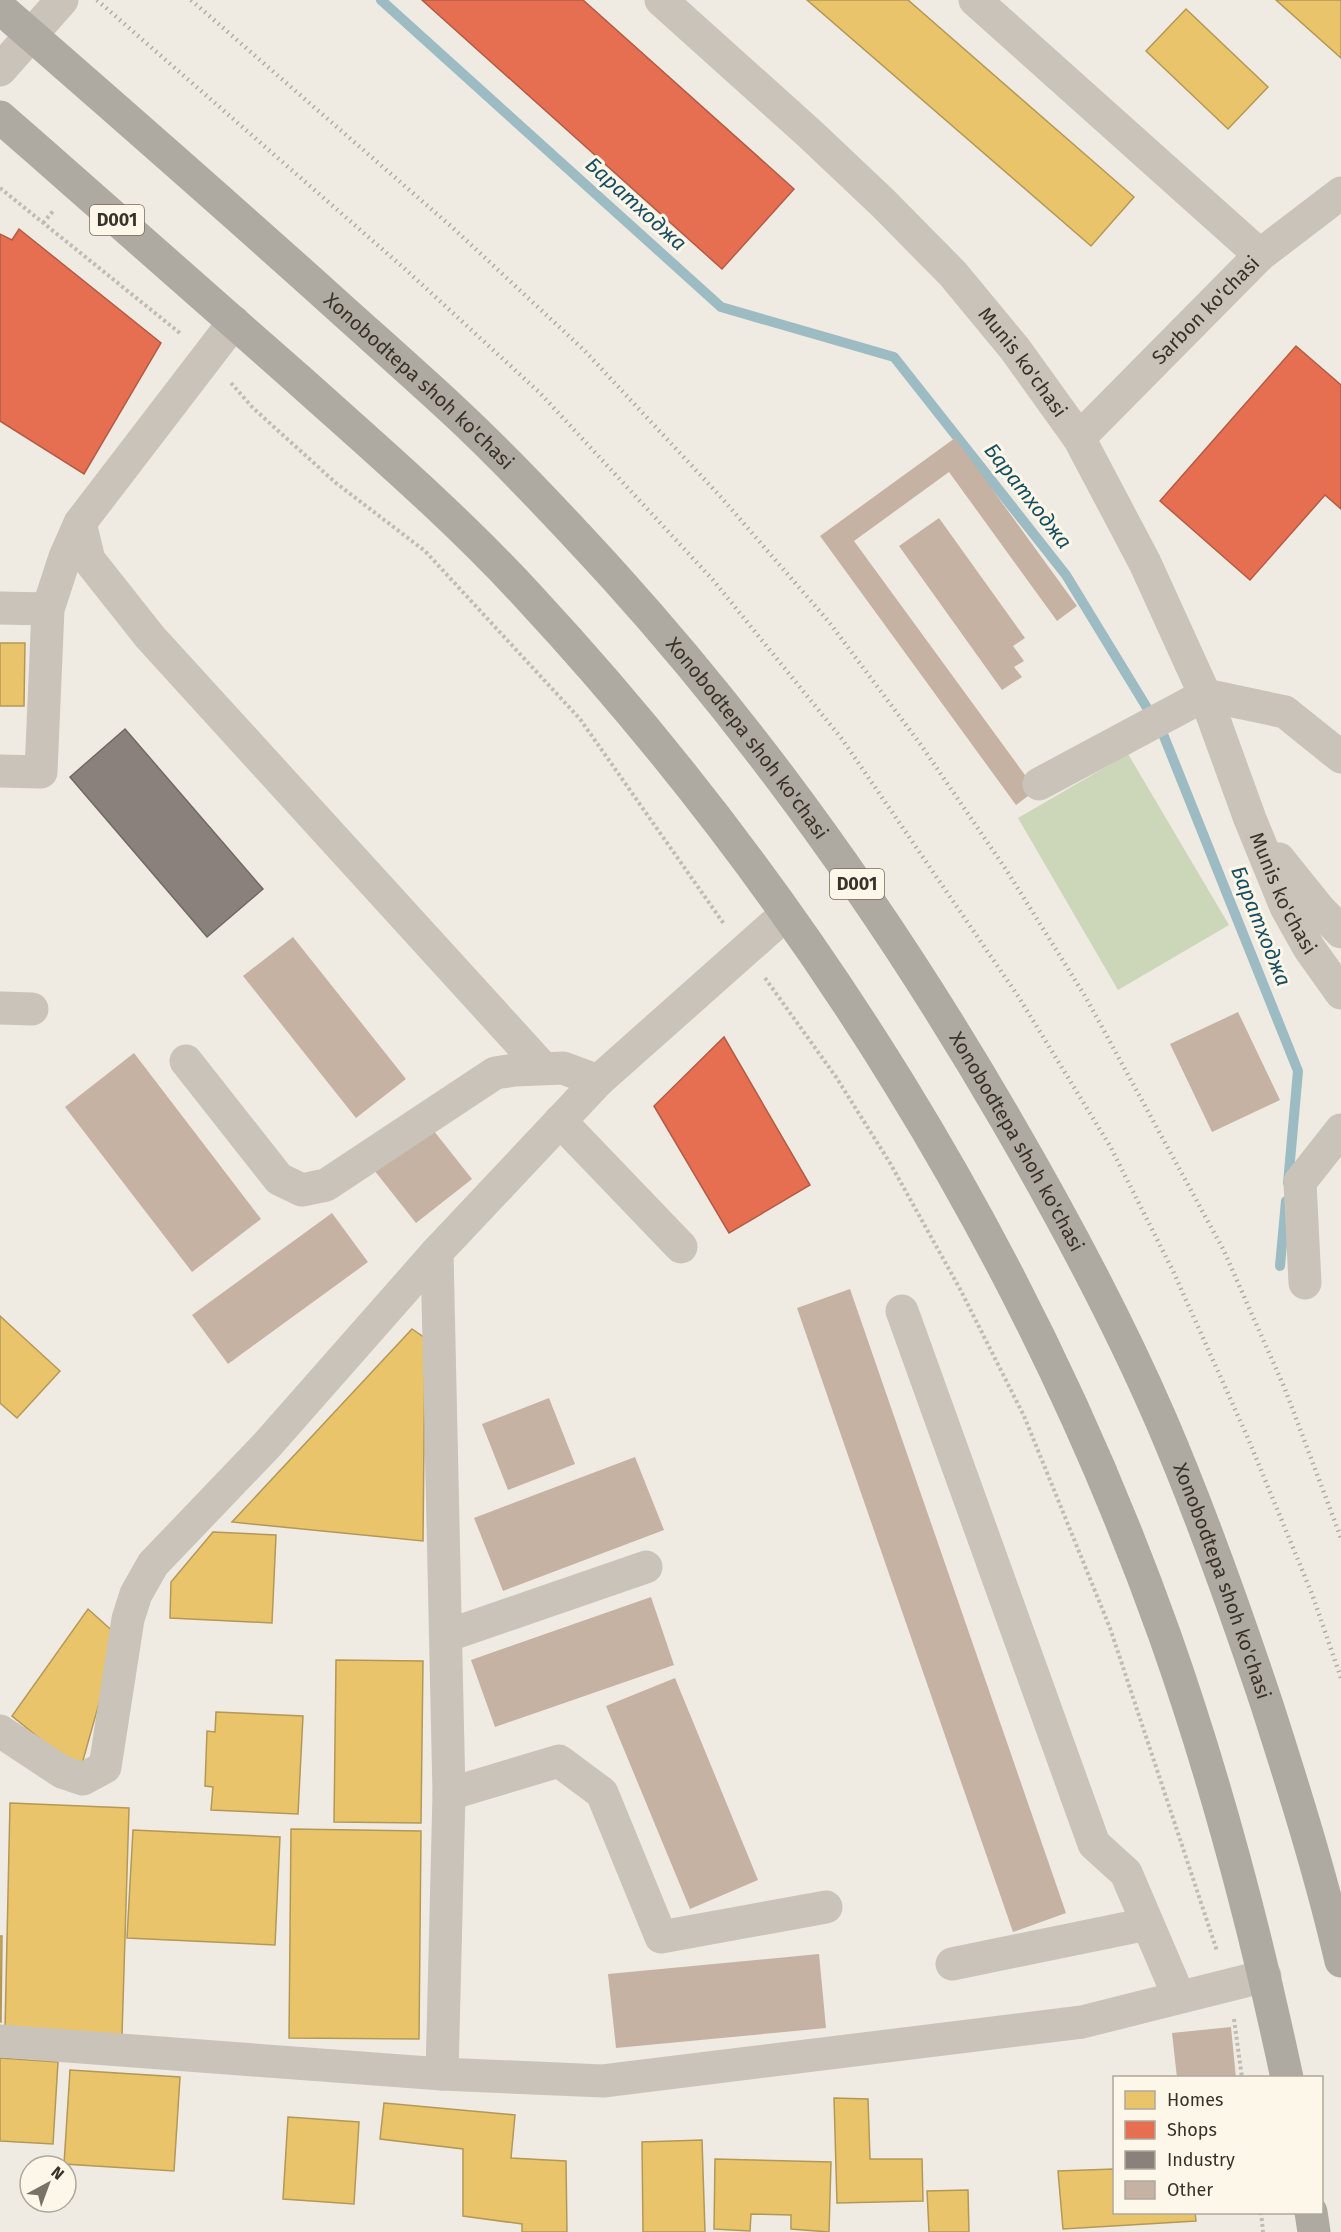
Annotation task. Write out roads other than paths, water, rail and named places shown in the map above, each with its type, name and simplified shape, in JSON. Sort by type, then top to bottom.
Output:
[{"type":"highway","name":"Xonobodtepa shoh ko'chasi","points":[[0,8],[174,159],[458,415],[538,495],[615,577],[701,676],[771,764],[889,930],[969,1056],[1054,1202],[1128,1347],[1161,1421],[1221,1574],[1260,1683],[1309,1840],[1341,1961]]},
{"type":"highway","name":"D001","points":[[0,117],[364,438],[456,524],[526,594],[663,751],[786,914],[870,1036],[946,1165],[1018,1295],[1083,1432],[1139,1565],[1188,1701],[1229,1838],[1265,1976],[1287,2076]]},
{"type":"highway","points":[[1311,2214],[1314,2232]]},
{"type":"street","points":[[0,70],[62,0]]},
{"type":"street","name":"Munis ko'chasi","points":[[661,0],[817,140],[883,202],[953,274],[1015,349],[1079,438],[1145,563],[1205,695],[1250,819],[1286,907],[1309,948],[1341,993]]},
{"type":"street","points":[[975,0],[1260,255]]},
{"type":"street","name":"Sarbon ko'chasi","points":[[1079,438],[1260,255],[1341,193]]},
{"type":"street","points":[[0,771],[41,772],[48,609],[65,558],[80,523],[234,322]]},
{"type":"street","points":[[80,523],[89,561],[150,637],[543,1068]]},
{"type":"street","points":[[0,608],[48,609]]},
{"type":"street","points":[[1040,784],[1205,695],[1286,712],[1341,757]]},
{"type":"street","name":"Munis ko'chasi","points":[[1250,819],[1302,889],[1341,932]]},
{"type":"street","points":[[0,1731],[62,1772],[83,1779],[105,1767],[128,1618],[136,1594],[153,1564],[267,1445],[437,1252],[598,1081],[786,914]]},
{"type":"street","points":[[0,1008],[32,1009]]},
{"type":"street","points":[[186,1061],[279,1179],[302,1190],[326,1185],[495,1073],[563,1068],[598,1081]]},
{"type":"street","points":[[560,1121],[681,1247]]},
{"type":"street","points":[[1305,1283],[1300,1182],[1341,1130]]},
{"type":"street","points":[[437,1252],[449,1794],[442,2074]]},
{"type":"street","points":[[902,1311],[1094,1844],[1126,1873],[1179,1997]]},
{"type":"street","points":[[446,1636],[646,1567]]},
{"type":"street","points":[[449,1794],[559,1761],[603,1793],[661,1937],[826,1907]]},
{"type":"street","points":[[952,1964],[1147,1924]]},
{"type":"street","points":[[0,2041],[442,2074],[603,2081],[1082,2022],[1229,1983],[1265,1976]]},
{"type":"waterway","name":"Баратходжа","points":[[381,0],[721,307],[894,357],[1066,575],[1163,734],[1298,1071],[1288,1183]]},
{"type":"waterway","name":"Баратходжа","points":[[1280,1266],[1286,1201]]},
{"type":"railway","points":[[97,0],[405,269],[540,393],[713,580],[842,739],[1018,996],[1110,1146],[1173,1271],[1247,1436],[1312,1594],[1341,1678]]},
{"type":"railway","points":[[191,0],[453,228],[584,350],[720,496],[829,622],[921,745],[1007,871],[1085,996],[1223,1249],[1285,1389],[1341,1538]]}]
